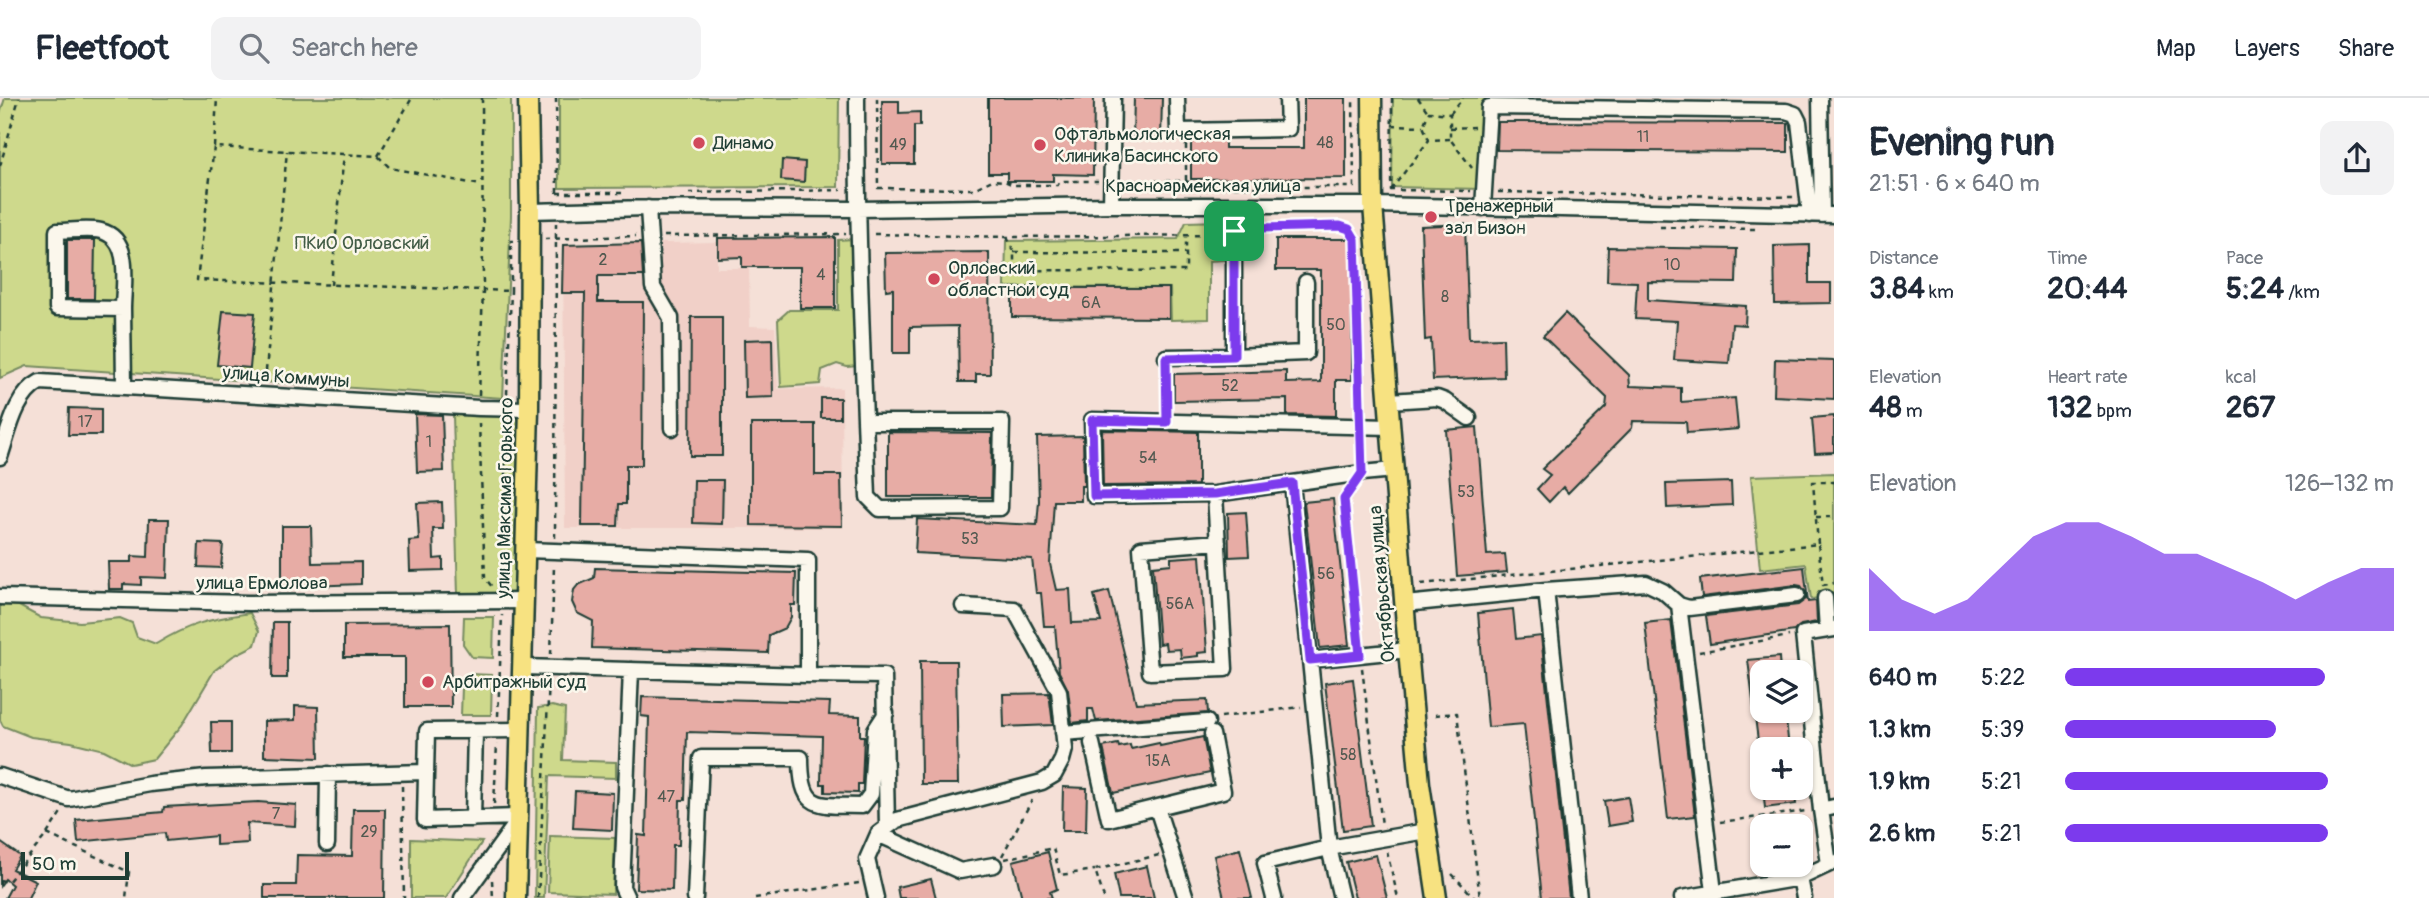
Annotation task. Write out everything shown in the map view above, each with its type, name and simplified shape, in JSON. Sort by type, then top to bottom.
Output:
[{"type":"main road","name":"улица Максима Горького","points":[[516,898],[529,409],[528,98]]},
{"type":"main road","name":"Октябрьская улица","points":[[1372,98],[1373,205],[1408,650],[1426,831],[1437,898]]},
{"type":"street","points":[[857,98],[858,234],[865,422],[868,497],[880,509],[1000,508],[1002,422],[865,422]]},
{"type":"street","points":[[1111,205],[1113,98]]},
{"type":"street","points":[[1177,98],[1178,131],[1288,129],[1287,98]]},
{"type":"street","points":[[1820,98],[1822,215]]},
{"type":"street","points":[[1483,208],[1489,103],[1786,111],[1795,114],[1799,122],[1809,198],[1822,215]]},
{"type":"street","points":[[1234,205],[1234,356]]},
{"type":"street","name":"Красноармейская улица","points":[[530,211],[648,208],[1373,205],[1822,215]]},
{"type":"street","points":[[648,208],[653,287],[671,318],[672,428]]},
{"type":"street","points":[[123,309],[57,308],[57,231],[102,231],[113,238],[121,248],[124,260],[124,385]]},
{"type":"street","points":[[1166,358],[1306,354],[1306,282]]},
{"type":"street","name":"улица Коммуны","points":[[0,457],[18,406],[31,386],[40,382],[529,409]]},
{"type":"street","points":[[1389,401],[1437,398],[1469,418]]},
{"type":"street","points":[[1391,427],[1092,420],[1094,496],[1215,494],[1394,470]]},
{"type":"street","points":[[1292,483],[1329,848],[1341,898]]},
{"type":"street","points":[[1215,494],[1218,542],[1225,669],[1150,672],[1141,548],[1218,542]]},
{"type":"street","points":[[526,550],[808,560],[808,675]]},
{"type":"street","points":[[1405,604],[1646,583],[1663,591],[1678,605],[1689,608],[1797,594]]},
{"type":"street","points":[[1546,590],[1579,898]]},
{"type":"street","name":"улица Ермолова","points":[[0,597],[248,603],[524,601]]},
{"type":"street","points":[[1682,898],[1800,878],[1831,863],[1827,808],[1803,634],[1831,630],[1825,598]]},
{"type":"street","points":[[1678,605],[1714,892]]},
{"type":"street","points":[[882,830],[897,820],[1042,782],[1054,775],[1062,760],[1065,749],[1059,691],[1014,609],[963,606]]},
{"type":"street","points":[[1310,660],[1408,650]]},
{"type":"street","points":[[523,667],[884,676],[886,713],[882,830],[867,859],[876,898]]},
{"type":"street","points":[[627,898],[622,887],[631,670]]},
{"type":"street","points":[[695,898],[701,758],[801,758],[801,784],[808,797],[820,805],[862,806],[871,794],[875,730],[886,713]]},
{"type":"street","points":[[1063,733],[1210,728],[1223,791],[1109,819],[1092,743]]},
{"type":"street","points":[[462,898],[517,820],[425,820],[427,731],[520,730]]},
{"type":"street","points":[[473,819],[475,731]]},
{"type":"street","points":[[0,776],[69,799],[150,784],[206,778],[425,772]]},
{"type":"street","points":[[327,844],[328,774]]},
{"type":"street","points":[[1157,808],[1186,898]]},
{"type":"street","points":[[882,830],[960,871],[994,864]]},
{"type":"street","points":[[1274,898],[1265,863],[1329,848],[1426,831]]},
{"type":"street","points":[[1800,878],[1804,898]]},
{"type":"path","points":[[0,166],[19,98]]},
{"type":"path","points":[[217,98],[214,147],[197,280],[511,290]]},
{"type":"path","points":[[378,156],[412,98]]},
{"type":"path","points":[[482,98],[483,290],[479,408],[485,578],[503,601]]},
{"type":"path","points":[[538,898],[555,551],[555,98]]},
{"type":"path","points":[[877,98],[878,188]]},
{"type":"path","points":[[1353,98],[1354,180]]},
{"type":"path","points":[[1391,190],[1392,98]]},
{"type":"path","points":[[1418,98],[1429,113]]},
{"type":"path","points":[[1463,98],[1450,114],[1450,139],[1484,188]]},
{"type":"path","points":[[1429,113],[1450,114]]},
{"type":"path","points":[[1429,113],[1423,126],[1429,140]]},
{"type":"path","points":[[1392,125],[1423,126]]},
{"type":"path","points":[[1450,128],[1488,127]]},
{"type":"path","points":[[1186,131],[1186,181]]},
{"type":"path","points":[[1429,140],[1450,139]]},
{"type":"path","points":[[1391,190],[1429,140]]},
{"type":"path","points":[[214,147],[378,156],[390,168],[481,186]]},
{"type":"path","points":[[264,394],[287,151]]},
{"type":"path","points":[[331,285],[344,154]]},
{"type":"path","points":[[1391,190],[1484,188],[1809,198]]},
{"type":"path","points":[[680,193],[841,190]]},
{"type":"path","points":[[557,193],[639,193]]},
{"type":"path","points":[[494,818],[503,601],[511,241],[650,236],[858,234],[1007,237],[1219,235],[1260,228],[1340,226],[1349,229],[1355,239],[1362,473],[1344,499],[1360,655],[1384,838],[1398,898]]},
{"type":"path","points":[[1007,237],[1014,252],[1014,270],[1107,272],[1186,271],[1186,235]]},
{"type":"path","points":[[1014,252],[1185,253]]},
{"type":"path","points":[[1166,358],[1167,422]]},
{"type":"path","points":[[1834,482],[1813,482],[1823,585],[1834,583]]},
{"type":"path","points":[[1816,517],[1834,517]]},
{"type":"path","points":[[1421,584],[1818,544]]},
{"type":"path","points":[[1685,654],[1803,634]]},
{"type":"path","points":[[1210,728],[1223,716],[1315,705]]},
{"type":"path","points":[[1434,715],[1457,713],[1478,898]]},
{"type":"path","points":[[402,772],[404,898]]},
{"type":"path","points":[[1042,782],[999,860],[1053,848],[1060,875],[1096,870],[1171,852]]},
{"type":"path","points":[[0,880],[8,882],[47,834],[69,799]]},
{"type":"path","points":[[1706,824],[1827,808]]},
{"type":"path","points":[[47,834],[129,872],[126,898]]},
{"type":"path","points":[[492,857],[493,898]]},
{"type":"path","points":[[1096,870],[1104,898]]},
{"type":"path","points":[[1452,874],[1478,898]]},
{"type":"path","points":[[755,898],[872,881]]},
{"type":"shaded area","points":[[717,242],[717,268],[749,268],[750,326],[775,327],[778,389],[842,388],[843,528],[565,528],[563,245]]},
{"type":"green space","name":"ПКиО Орловский","points":[[5,98],[511,98],[511,216],[503,398],[27,366],[0,378],[0,114]]},
{"type":"green space","name":"Динамо","points":[[559,98],[839,98],[838,187],[559,188]]},
{"type":"green space","points":[[1393,98],[1486,98],[1481,189],[1392,187]]},
{"type":"green space","points":[[1222,221],[1223,260],[1209,261],[1209,319],[1171,320],[1170,288],[1005,287],[1006,241],[1178,239],[1186,222]]},
{"type":"green space","points":[[853,239],[857,366],[837,364],[822,370],[820,384],[781,387],[778,320],[789,310],[838,310],[838,240]]},
{"type":"green space","points":[[453,415],[518,415],[517,595],[458,596]]},
{"type":"green space","points":[[1834,473],[1834,597],[1811,599],[1806,564],[1760,569],[1751,476]]},
{"type":"green space","points":[[0,602],[19,606],[41,618],[80,622],[120,618],[132,623],[137,637],[156,644],[201,623],[250,613],[259,631],[255,645],[233,656],[214,671],[182,725],[154,759],[131,764],[104,750],[31,737],[3,726],[0,720]]},
{"type":"green space","points":[[464,617],[494,617],[493,658],[472,657],[463,644]]},
{"type":"green space","points":[[470,674],[492,675],[491,715],[461,715],[462,687]]},
{"type":"green space","points":[[552,706],[565,709],[563,760],[616,762],[616,778],[549,776],[544,898],[535,898],[538,708]]},
{"type":"green space","points":[[550,836],[615,838],[613,894],[548,892]]},
{"type":"green space","points":[[411,839],[482,842],[446,898],[411,898]]},
{"type":"building","name":"Офтальмологическая Клиника Басинского","points":[[988,98],[1094,98],[1093,175],[1053,174],[1053,181],[1007,181],[1007,173],[988,173]]},
{"type":"building","points":[[1134,98],[1162,98],[1161,139],[1133,138]]},
{"type":"building","points":[[1304,98],[1346,98],[1346,178],[1191,179],[1191,140],[1225,140],[1225,148],[1304,148]]},
{"type":"building","points":[[882,101],[899,101],[899,113],[920,112],[920,126],[914,126],[914,164],[882,164]]},
{"type":"building","points":[[1498,122],[1788,123],[1788,152],[1497,150]]},
{"type":"building","points":[[782,160],[805,162],[804,182],[781,180]]},
{"type":"building","points":[[1465,224],[1469,339],[1503,338],[1504,377],[1433,380],[1431,339],[1425,340],[1421,226]]},
{"type":"building","points":[[835,237],[835,308],[800,308],[800,267],[742,267],[742,257],[718,258],[718,238]]},
{"type":"building","points":[[1276,239],[1352,239],[1352,380],[1336,380],[1336,416],[1287,415],[1287,399],[1174,401],[1174,374],[1286,371],[1286,383],[1321,382],[1321,270],[1276,270]]},
{"type":"building","points":[[67,240],[95,240],[94,299],[67,299]]},
{"type":"building","points":[[641,243],[643,276],[598,276],[598,302],[643,302],[642,465],[626,465],[626,504],[619,504],[618,526],[582,526],[585,293],[562,293],[563,245]]},
{"type":"building","points":[[1809,245],[1809,283],[1831,283],[1831,303],[1775,304],[1774,246]]},
{"type":"building","points":[[1608,247],[1737,249],[1736,283],[1648,282],[1648,300],[1746,306],[1745,325],[1732,324],[1729,363],[1674,360],[1677,321],[1635,319],[1637,282],[1607,281]]},
{"type":"building","points":[[989,252],[990,374],[976,374],[976,382],[959,382],[958,326],[910,327],[910,353],[893,353],[893,289],[886,290],[885,253]]},
{"type":"building","points":[[1012,288],[1169,288],[1169,318],[1012,317]]},
{"type":"building","points":[[223,311],[255,313],[250,368],[217,365]]},
{"type":"building","points":[[1565,313],[1629,375],[1630,386],[1681,388],[1681,402],[1735,398],[1738,429],[1687,433],[1686,422],[1633,421],[1632,428],[1568,493],[1563,487],[1549,502],[1537,489],[1550,475],[1542,469],[1606,407],[1607,398],[1543,336]]},
{"type":"building","points":[[691,317],[722,317],[722,456],[690,456]]},
{"type":"building","points":[[772,339],[773,397],[745,398],[744,340]]},
{"type":"building","points":[[1775,359],[1834,361],[1834,399],[1774,396]]},
{"type":"building","points":[[821,398],[840,398],[840,418],[821,418]]},
{"type":"building","points":[[69,408],[101,409],[101,435],[68,435]]},
{"type":"building","points":[[415,414],[442,415],[444,471],[417,472]]},
{"type":"building","points":[[1834,416],[1834,452],[1815,453],[1812,418]]},
{"type":"building","points":[[751,424],[815,424],[815,475],[841,475],[842,526],[751,525]]},
{"type":"building","points":[[1477,427],[1487,555],[1505,554],[1507,572],[1457,576],[1446,430]]},
{"type":"building","points":[[1102,430],[1198,432],[1198,485],[1103,486]]},
{"type":"building","points":[[888,432],[992,433],[991,497],[888,497]]},
{"type":"building","points":[[1083,436],[1084,486],[1081,486],[1081,501],[1054,501],[1050,564],[1056,590],[1070,589],[1072,623],[1101,622],[1094,595],[1109,591],[1136,703],[1207,700],[1208,713],[1096,721],[1093,709],[1088,709],[1088,721],[1072,723],[1068,690],[1059,672],[1055,626],[1044,626],[1041,593],[1036,593],[1032,559],[915,553],[917,519],[1037,525],[1037,437]]},
{"type":"building","points":[[694,480],[723,480],[722,524],[693,523]]},
{"type":"building","points":[[1731,482],[1732,505],[1667,508],[1666,484]]},
{"type":"building","points":[[1333,499],[1349,645],[1320,648],[1304,502]]},
{"type":"building","points":[[442,502],[443,529],[433,529],[434,559],[443,558],[443,570],[410,571],[409,541],[419,540],[417,503]]},
{"type":"building","points":[[1246,512],[1249,556],[1229,557],[1228,513]]},
{"type":"building","points":[[149,519],[169,519],[167,578],[141,577],[141,585],[123,584],[123,589],[109,589],[108,562],[132,562],[132,556],[148,557]]},
{"type":"building","points":[[282,526],[311,526],[312,563],[361,562],[361,584],[282,587]]},
{"type":"building","points":[[199,543],[223,544],[221,568],[198,567]]},
{"type":"building","points":[[1200,556],[1207,652],[1181,658],[1180,649],[1166,650],[1165,643],[1159,644],[1153,566],[1171,564],[1171,558]]},
{"type":"building","points":[[1804,567],[1808,602],[1816,601],[1817,622],[1801,625],[1794,631],[1710,644],[1706,616],[1798,605],[1806,599],[1806,593],[1801,586],[1796,585],[1702,597],[1700,579]]},
{"type":"building","points":[[595,568],[796,573],[795,605],[791,605],[791,617],[785,628],[769,635],[768,653],[592,648],[593,621],[577,613],[572,602],[574,590],[578,585],[594,578]]},
{"type":"building","points":[[1513,609],[1516,639],[1541,636],[1569,898],[1542,898],[1524,724],[1488,727],[1478,613]]},
{"type":"building","points":[[1671,620],[1695,816],[1668,819],[1645,623]]},
{"type":"building","points":[[273,622],[287,622],[287,678],[272,678]]},
{"type":"building","name":"Арбитражный суд","points":[[450,624],[451,707],[405,707],[405,657],[344,657],[344,625]]},
{"type":"building","points":[[1779,657],[1779,660],[1750,660],[1750,676],[1748,660]]},
{"type":"building","points":[[920,661],[956,661],[958,784],[921,784]]},
{"type":"building","points":[[1353,679],[1371,826],[1343,830],[1325,683]]},
{"type":"building","points":[[1049,693],[1053,725],[1004,727],[1003,694]]},
{"type":"building","points":[[642,697],[830,702],[829,715],[860,716],[860,736],[864,736],[862,784],[858,784],[858,793],[825,792],[825,784],[821,784],[822,736],[687,732],[685,800],[680,800],[679,845],[673,845],[672,890],[636,889],[638,835],[646,836],[649,717],[641,716]]},
{"type":"building","points":[[295,706],[318,707],[319,758],[264,756],[264,721],[295,720]]},
{"type":"building","points":[[211,722],[231,722],[231,753],[212,753]]},
{"type":"building","points":[[1756,723],[1786,723],[1788,737],[1758,737]]},
{"type":"building","points":[[1203,737],[1210,773],[1113,793],[1103,747],[1118,744],[1119,747],[1130,745],[1131,749]]},
{"type":"building","points":[[1063,787],[1087,788],[1086,831],[1062,831]]},
{"type":"building","points":[[575,791],[613,793],[612,830],[573,828]]},
{"type":"building","points":[[1628,797],[1632,822],[1608,826],[1604,801]]},
{"type":"building","points":[[1764,800],[1796,800],[1796,804],[1765,808]]},
{"type":"building","points":[[258,802],[296,805],[295,826],[247,823],[248,843],[216,845],[216,836],[166,841],[165,833],[78,842],[76,820],[163,812],[164,807]]},
{"type":"building","points":[[353,809],[385,809],[384,898],[264,898],[264,885],[296,885],[297,855],[352,856]]},
{"type":"building","points":[[0,842],[20,856],[12,869],[36,881],[28,898],[5,898],[12,885],[5,879],[0,886]]},
{"type":"building","points":[[1240,849],[1252,898],[1224,898],[1214,856]]},
{"type":"building","points":[[1048,852],[1057,889],[1050,892],[1052,898],[1022,898],[1013,861]]},
{"type":"building","points":[[1376,855],[1387,898],[1355,898],[1346,862]]},
{"type":"building","points":[[1147,866],[1154,898],[1119,898],[1114,874]]},
{"type":"building","points":[[931,879],[936,898],[899,898],[897,887]]},
{"type":"place","name":"Динамо","points":[[699,143]]},
{"type":"place","name":"Офтальмологическая Клиника Басинского","points":[[1040,145]]},
{"type":"place","name":"Тренажерный зал Бизон","points":[[1431,217]]},
{"type":"place","name":"Орловский областной суд","points":[[934,279]]},
{"type":"place","name":"Арбитражный суд","points":[[428,682]]},
{"type":"route","points":[[1340,226],[1349,229],[1355,239],[1362,473],[1344,499],[1360,655],[1310,660],[1292,483],[1215,494],[1094,496],[1092,420],[1167,422],[1166,358],[1234,356],[1234,231],[1340,226]]}]
